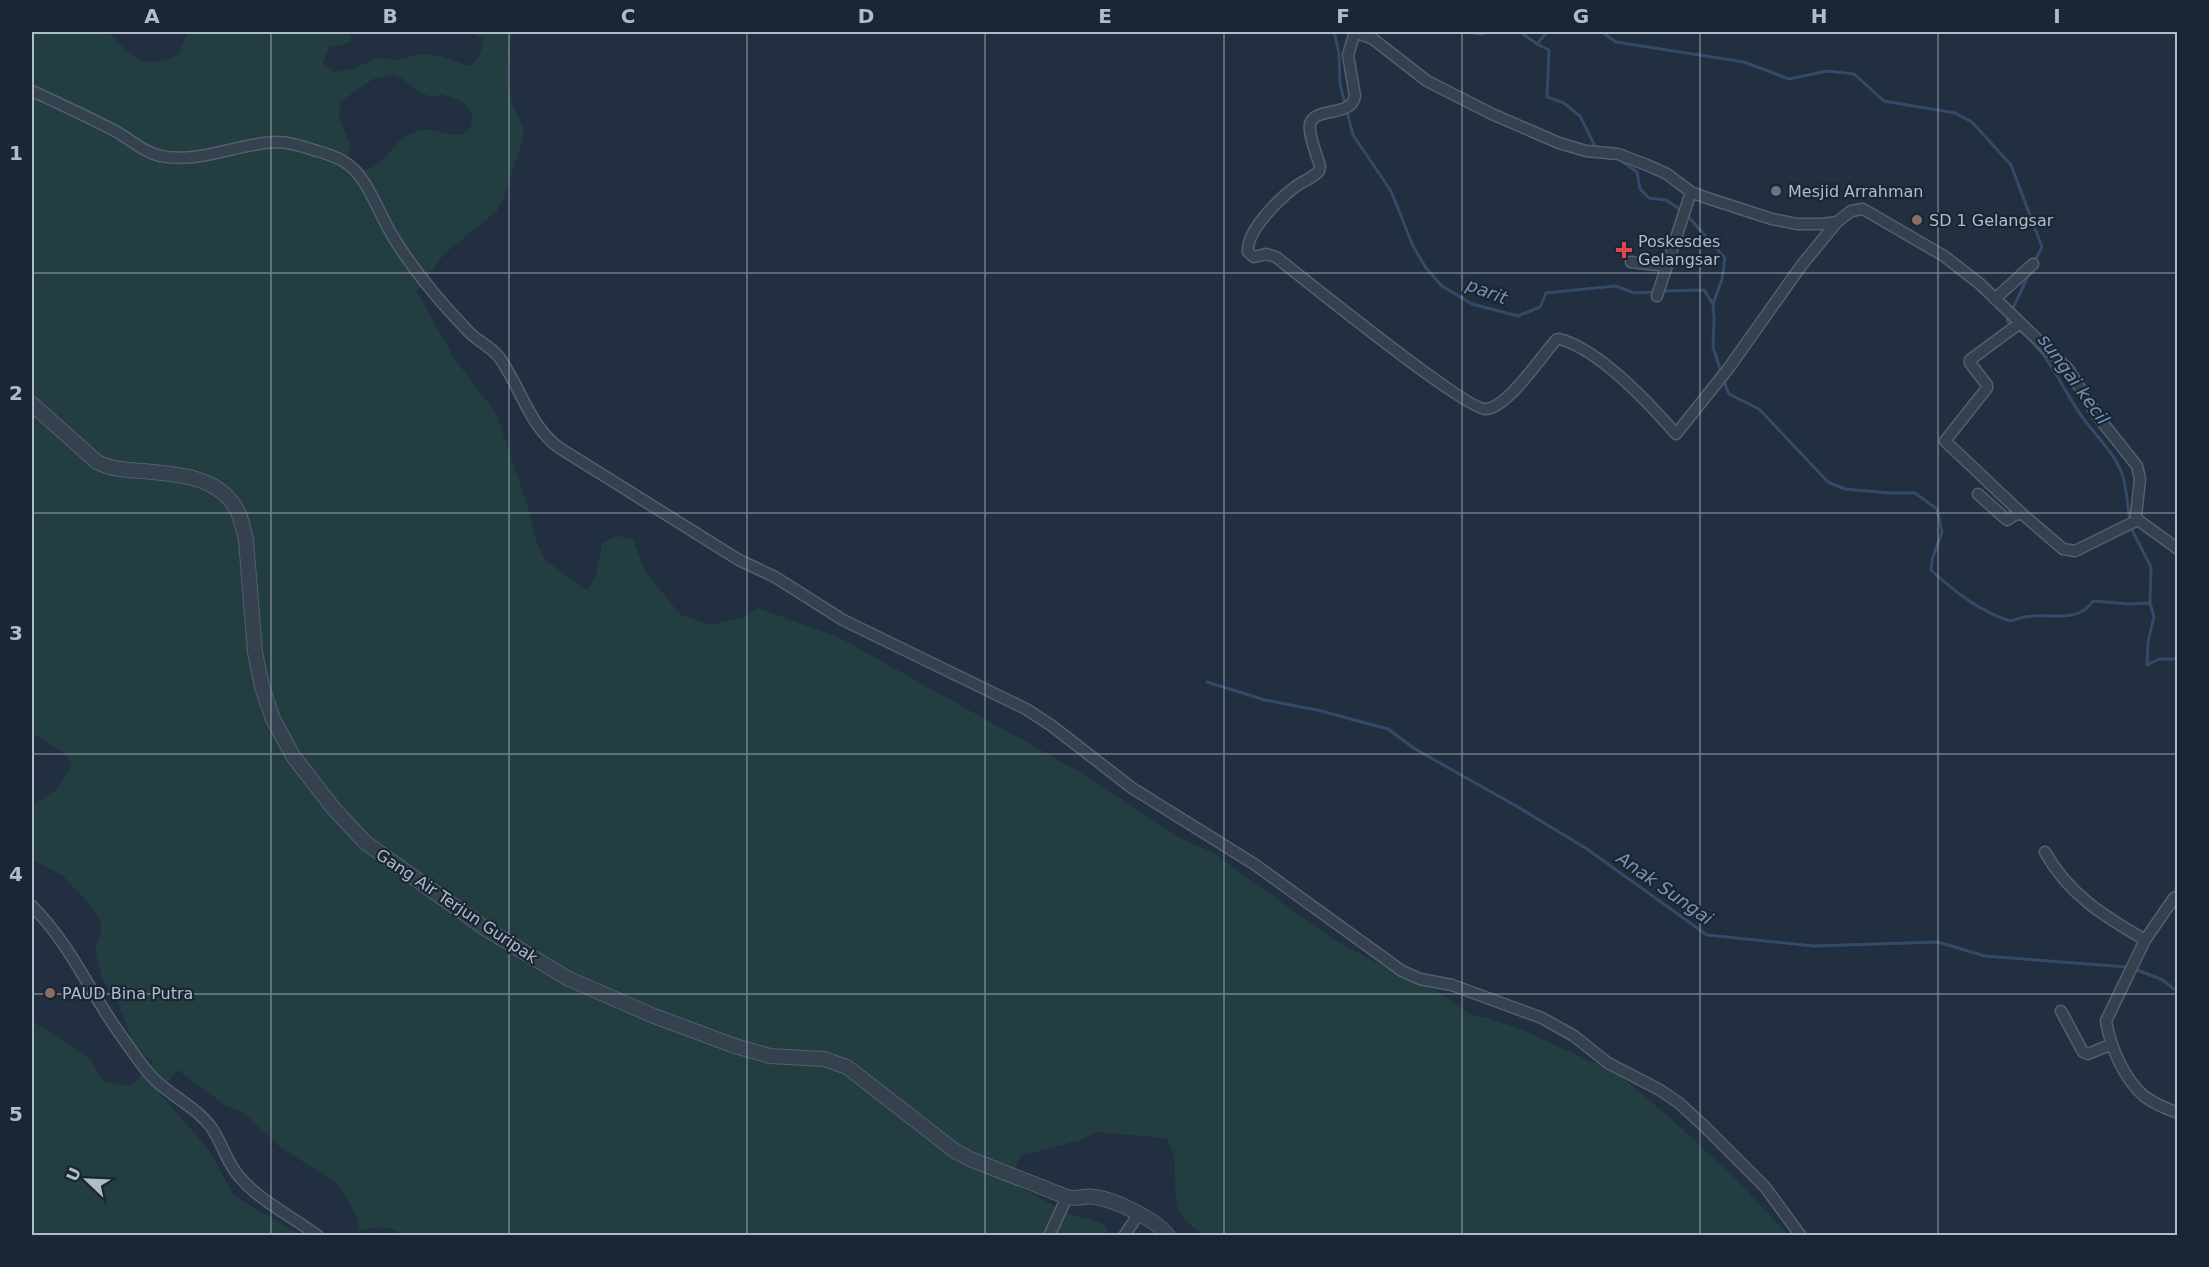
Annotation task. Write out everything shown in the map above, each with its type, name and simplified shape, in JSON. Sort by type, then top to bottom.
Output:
[{"type":"street","points":[[1837,222],[1812,225],[1772,219],[1691,192],[1667,174],[1618,154],[1586,150],[1558,143],[1470,104],[1422,77],[1376,35],[1355,32],[1348,55],[1355,98],[1346,108],[1319,115],[1312,120],[1310,128],[1320,166],[1319,171],[1287,193],[1271,208],[1247,247],[1248,252],[1254,257],[1266,254],[1276,257],[1438,383],[1478,409],[1487,410],[1503,402],[1544,353],[1559,339],[1578,347],[1605,364],[1654,408],[1676,434],[1728,369],[1801,266],[1837,222],[1851,211],[1863,209],[1944,256],[1980,284],[2005,309],[2016,324],[2068,369],[2100,418],[2137,466],[2140,479],[2136,514],[2138,520],[2178,549]]},
{"type":"street","points":[[32,91],[102,124],[159,156],[184,158],[260,143],[280,142],[306,147],[346,162],[357,174],[408,260],[458,321],[496,354],[545,438],[604,478],[657,507],[739,560],[775,578],[843,620],[1026,709],[1052,726],[1132,788],[1254,864],[1402,971],[1420,979],[1452,985],[1542,1018],[1574,1036],[1608,1063],[1660,1090],[1679,1103],[1704,1126],[1765,1187],[1801,1236]]},
{"type":"street","points":[[1657,296],[1691,192]]},
{"type":"street","points":[[1631,262],[1667,266]]},
{"type":"street","points":[[1995,298],[2033,264]]},
{"type":"street","points":[[2016,324],[1970,360],[1987,388],[1945,441],[2063,549],[2075,551],[2138,520]]},
{"type":"street","name":"Gang Air Terjun Guripak","points":[[32,404],[96,462],[108,468],[182,475],[198,479],[219,489],[234,504],[242,522],[246,540],[255,652],[262,687],[273,719],[293,756],[334,809],[366,843],[486,929],[567,978],[654,1016],[735,1046],[770,1056],[824,1059],[847,1067],[955,1151],[1067,1197]]},
{"type":"street","points":[[1978,495],[2007,520],[2020,512]]},
{"type":"street","points":[[2045,852],[2062,879],[2083,898],[2116,925],[2145,940]]},
{"type":"street","points":[[2178,896],[2174,898],[2145,940],[2106,1021],[2112,1044],[2129,1078],[2144,1096],[2178,1113]]},
{"type":"street","points":[[32,906],[73,956],[118,1032],[155,1080],[211,1127],[228,1163],[238,1175],[266,1200],[318,1236]]},
{"type":"street","points":[[2061,1011],[2083,1052],[2088,1054],[2112,1044]]},
{"type":"street","points":[[1049,1236],[1067,1197],[1074,1199],[1091,1196],[1106,1199],[1158,1225],[1168,1236]]},
{"type":"street","points":[[1124,1236],[1138,1215]]},
{"type":"green space","points":[[32,32],[108,32],[132,55],[147,62],[157,62],[179,54],[187,32],[350,32],[352,40],[329,47],[323,63],[335,72],[352,69],[378,58],[397,60],[422,54],[440,56],[468,66],[478,58],[482,47],[482,38],[470,32],[512,32],[509,82],[512,104],[524,136],[505,194],[497,211],[444,254],[417,292],[454,358],[496,413],[529,511],[538,546],[546,561],[587,590],[596,576],[602,543],[617,536],[633,539],[645,572],[681,615],[711,625],[744,617],[757,608],[838,637],[1080,772],[1182,839],[1212,852],[1333,939],[1411,981],[1420,979],[1469,1014],[1520,1029],[1618,1074],[1667,1115],[1736,1179],[1788,1235],[1203,1235],[1184,1219],[1178,1207],[1174,1157],[1166,1138],[1096,1132],[1084,1139],[1020,1156],[1016,1165],[1017,1186],[1072,1215],[1105,1225],[1109,1235],[403,1236],[387,1228],[359,1231],[356,1214],[338,1184],[281,1148],[244,1113],[226,1106],[178,1070],[159,1093],[209,1150],[234,1196],[300,1235],[32,1235],[32,1021],[90,1058],[103,1081],[131,1086],[153,1063],[134,1044],[118,1003],[102,978],[95,949],[101,934],[98,917],[63,876],[32,859],[32,806],[57,789],[72,764],[67,755],[32,733]],"holes":[[[389,75],[397,77],[428,96],[442,94],[462,102],[471,113],[470,127],[467,132],[456,135],[428,130],[412,133],[399,142],[379,163],[366,170],[348,159],[350,144],[339,118],[340,102],[373,79]]]},
{"type":"waterway","name":"parit","points":[[1334,32],[1339,53],[1340,84],[1353,135],[1391,191],[1413,246],[1426,268],[1442,286],[1472,304],[1518,316],[1540,307],[1546,293],[1615,286],[1635,293],[1655,292]]},
{"type":"waterway","points":[[1467,32],[1480,34],[1491,32]]},
{"type":"waterway","points":[[1520,32],[1549,50],[1547,97],[1564,103],[1580,116],[1596,148]]},
{"type":"waterway","name":"sungai kecil","points":[[1537,44],[1547,32]]},
{"type":"waterway","name":"sungai kecil","points":[[1602,32],[1616,42],[1744,62],[1789,79],[1827,71],[1854,74],[1884,101],[1955,113],[1972,122],[2011,165],[2042,247],[2034,263]]},
{"type":"waterway","points":[[1620,160],[1637,172],[1640,189],[1649,198],[1666,200],[1681,210]]},
{"type":"waterway","points":[[1686,214],[1725,258],[1722,279],[1713,304],[1713,347],[1721,372]]},
{"type":"waterway","name":"sungai kecil","points":[[2013,325],[2007,321],[2029,274]]},
{"type":"waterway","name":"parit","points":[[1662,291],[1704,290],[1713,304]]},
{"type":"waterway","name":"sungai kecil","points":[[2018,329],[2039,349],[2075,407],[2117,463],[2125,483],[2130,521]]},
{"type":"waterway","points":[[1723,379],[1729,394],[1759,409],[1828,482],[1845,489],[1915,493],[1937,509],[1942,532],[1932,560],[1931,570],[1958,593],[1978,606],[2010,621],[2024,617],[2079,613],[2093,601],[2150,603],[2154,617],[2148,642],[2147,665],[2159,659],[2178,659]]},
{"type":"waterway","name":"sungai kecil","points":[[2131,528],[2151,567],[2150,603]]},
{"type":"waterway","name":"Anak Sungai","points":[[1207,682],[1265,700],[1317,710],[1388,729],[1415,749],[1587,849],[1707,935],[1814,946],[1938,942],[1985,956],[2127,967]]},
{"type":"waterway","name":"Anak Sungai","points":[[2134,969],[2161,979],[2178,992]]},
{"type":"place","name":"Mesjid Arrahman","points":[[1776,191]]},
{"type":"place","name":"SD 1 Gelangsar","points":[[1917,220]]},
{"type":"place","name":"Poskesdes Gelangsar","points":[[1624,250]]},
{"type":"place","name":"PAUD Bina Putra","points":[[50,993]]}]
